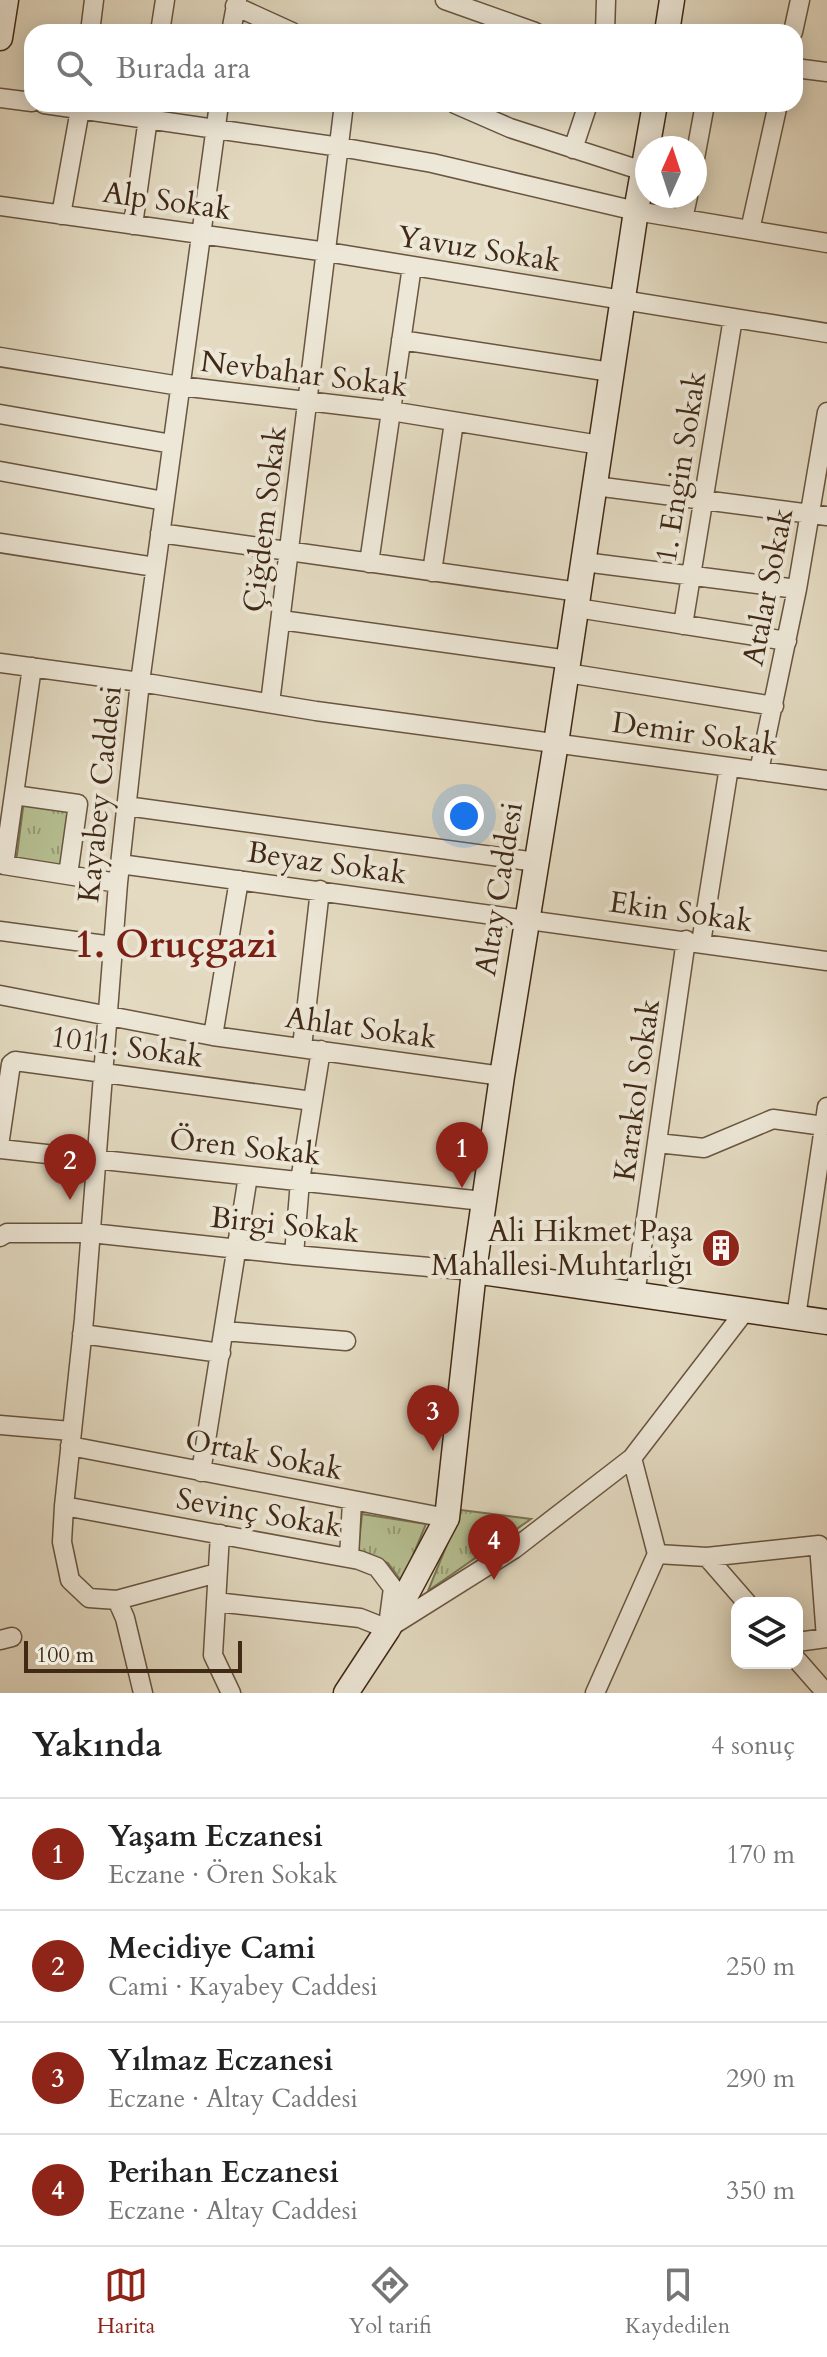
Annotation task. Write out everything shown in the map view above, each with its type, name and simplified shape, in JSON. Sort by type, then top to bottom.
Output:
[{"type":"main road","points":[[0,38],[6,0]]},
{"type":"main road","points":[[668,24],[672,0]]},
{"type":"main road","name":"Altay Caddesi","points":[[649,136],[654,112]]},
{"type":"main road","name":"Altay Caddesi","points":[[346,1693],[388,1629],[447,1518],[483,1201],[637,208]]},
{"type":"main road","points":[[474,1271],[827,1322]]},
{"type":"street","points":[[91,24],[94,0]]},
{"type":"street","points":[[161,24],[165,0]]},
{"type":"street","points":[[445,0],[512,24]]},
{"type":"street","points":[[605,24],[606,0]]},
{"type":"street","points":[[795,24],[800,0]]},
{"type":"street","points":[[232,24],[236,3],[277,24]]},
{"type":"street","points":[[803,69],[827,72]]},
{"type":"street","points":[[0,98],[24,101]]},
{"type":"street","points":[[61,215],[79,112]]},
{"type":"street","points":[[133,225],[149,112],[215,129],[432,163],[636,211],[750,230],[826,238]]},
{"type":"street","name":"Kayabey Caddesi","points":[[117,1600],[89,1598],[70,1580],[62,1542],[64,1506],[91,1233],[126,806],[155,567],[218,112]]},
{"type":"street","name":"Çiğdem Sokak","points":[[270,703],[343,112]]},
{"type":"street","points":[[473,112],[510,128],[635,168]]},
{"type":"street","points":[[573,149],[585,112]]},
{"type":"street","points":[[699,136],[704,112]]},
{"type":"street","points":[[750,230],[776,112]]},
{"type":"street","name":"Alp Sokak","points":[[0,206],[327,252]]},
{"type":"street","points":[[683,219],[685,208]]},
{"type":"street","name":"Yavuz Sokak","points":[[327,252],[827,333]]},
{"type":"street","points":[[369,563],[412,266]]},
{"type":"street","name":"1. Engin Sokak","points":[[683,625],[733,318]]},
{"type":"street","points":[[401,340],[611,372]]},
{"type":"street","name":"Nevbahar Sokak","points":[[0,357],[180,386],[391,411],[600,445]]},
{"type":"street","name":"Atalar Sokak","points":[[759,771],[797,589],[819,515],[827,412]]},
{"type":"street","points":[[0,414],[172,444]]},
{"type":"street","points":[[432,572],[454,422]]},
{"type":"street","points":[[0,471],[164,501]]},
{"type":"street","points":[[595,486],[819,515]]},
{"type":"street","points":[[160,533],[432,572],[578,600],[683,625],[787,641]]},
{"type":"street","points":[[0,543],[155,567]]},
{"type":"street","points":[[584,562],[797,589]]},
{"type":"street","points":[[281,620],[568,666],[774,706]]},
{"type":"street","name":"Demir Sokak","points":[[0,663],[827,780]]},
{"type":"street","points":[[32,667],[14,795],[78,804],[68,875]]},
{"type":"street","name":"Karakol Sokak","points":[[635,1295],[657,1143],[729,767]]},
{"type":"street","name":"Beyaz Sokak","points":[[14,795],[4,865],[68,875],[119,873],[239,880],[527,919]]},
{"type":"street","points":[[126,806],[536,862]]},
{"type":"street","points":[[213,1036],[239,880]]},
{"type":"street","points":[[302,1047],[320,890]]},
{"type":"street","name":"Ekin Sokak","points":[[527,919],[827,961]]},
{"type":"street","points":[[0,931],[113,946]]},
{"type":"street","name":"Ahlat Sokak","points":[[0,995],[213,1036],[502,1076]]},
{"type":"street","points":[[294,1255],[300,1181],[321,1050]]},
{"type":"street","name":"1011. Sokak","points":[[0,1139],[11,1064],[15,1061],[312,1101]]},
{"type":"street","points":[[657,1143],[704,1148],[773,1119],[826,1117],[796,1317]]},
{"type":"street","name":"Ören Sokak","points":[[0,1149],[483,1201]]},
{"type":"street","points":[[201,1472],[248,1176]]},
{"type":"street","name":"Birgi Sokak","points":[[2,1234],[91,1233],[474,1271]]},
{"type":"street","name":"Altay Caddesi","points":[[388,1629],[514,1549],[632,1458],[745,1311]]},
{"type":"street","points":[[224,1331],[346,1341]]},
{"type":"street","points":[[82,1334],[221,1353]]},
{"type":"street","name":"Ortak Sokak","points":[[0,1425],[71,1439],[201,1472],[447,1518]]},
{"type":"street","points":[[595,1693],[657,1554],[632,1458]]},
{"type":"street","points":[[349,1558],[352,1501]]},
{"type":"street","name":"Sevinç Sokak","points":[[64,1506],[349,1558],[377,1567],[393,1588],[388,1629]]},
{"type":"street","points":[[220,1534],[213,1655],[231,1693]]},
{"type":"street","points":[[657,1554],[707,1557],[825,1538],[826,1638],[803,1641]]},
{"type":"street","points":[[707,1557],[742,1597]]},
{"type":"street","points":[[143,1693],[125,1618],[117,1600],[217,1573]]},
{"type":"street","points":[[216,1602],[360,1618],[388,1629]]},
{"type":"street","points":[[803,1667],[826,1693]]},
{"type":"green space","points":[[24,800],[73,807],[65,868],[16,862]]},
{"type":"green space","points":[[461,1510],[531,1519],[428,1591]]},
{"type":"green space","points":[[362,1514],[426,1524],[402,1582],[388,1563],[358,1552]]},
{"type":"place","name":"Yaşam Eczanesi","points":[[462,1188]]},
{"type":"place","name":"Mecidiye Cami","points":[[70,1200]]},
{"type":"place","name":"Ali Hikmet Paşa Mahallesi Muhtarlığı","points":[[721,1248]]},
{"type":"place","name":"Yılmaz Eczanesi","points":[[433,1451]]},
{"type":"place","name":"Perihan Eczanesi","points":[[494,1580]]},
{"type":"district","name":"1. Oruçgazi","points":[[176,945]]}]
